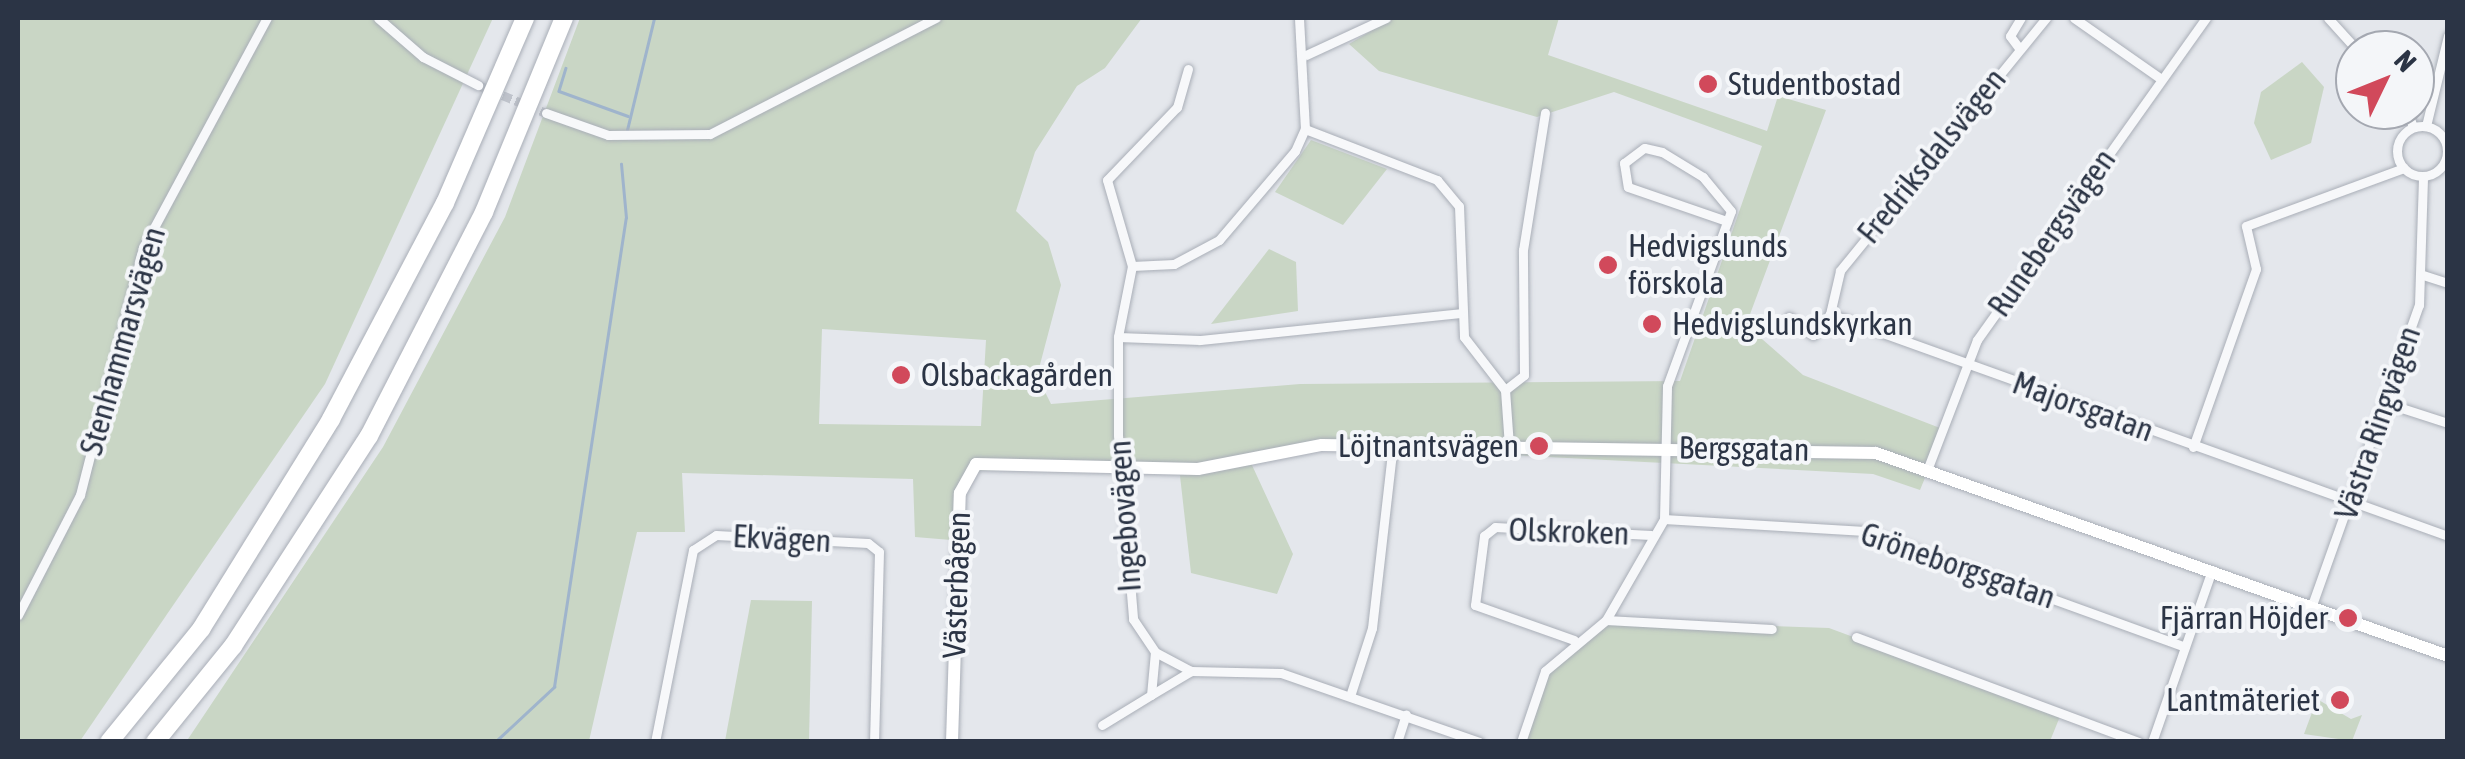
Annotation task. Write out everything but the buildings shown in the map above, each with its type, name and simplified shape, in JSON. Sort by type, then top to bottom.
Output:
[{"type":"highway","points":[[110,742],[200,629],[331,420],[445,204],[524,18]]},
{"type":"highway","points":[[155,742],[233,646],[369,436],[484,212],[564,18]]},
{"type":"street","name":"Stenhammarsvägen","points":[[18,615],[80,495],[143,248],[267,18]]},
{"type":"street","points":[[378,18],[423,57],[478,85]]},
{"type":"street","points":[[546,113],[608,135],[710,134],[936,18]]},
{"type":"street","points":[[1132,266],[1174,264],[1219,240],[1266,192],[1305,129],[1306,55],[1299,18]]},
{"type":"street","points":[[1306,55],[1386,18]]},
{"type":"street","points":[[2019,48],[2010,36],[2021,18]]},
{"type":"street","name":"Fredriksdalsvägen","points":[[1830,314],[1827,300],[1840,270],[2046,18]]},
{"type":"street","points":[[2074,18],[2162,79]]},
{"type":"street","name":"Runebergsvägen","points":[[1930,465],[1964,363],[2206,18]]},
{"type":"street","points":[[2435,89],[2448,36]]},
{"type":"street","name":"Ingebovägen","points":[[1155,652],[1133,620],[1118,337],[1132,266],[1107,180],[1177,108],[1188,69]]},
{"type":"street","points":[[1505,390],[1524,375],[1523,250],[1545,113]]},
{"type":"street","points":[[1305,129],[1437,180],[1459,206],[1464,234],[1460,313],[1472,354],[1505,390],[1510,446]]},
{"type":"street","points":[[2404,168],[2397,148],[2410,130]]},
{"type":"street","points":[[2193,447],[2256,269],[2246,226],[2404,168],[2424,176],[2448,154],[2429,130]]},
{"type":"street","points":[[1521,742],[1546,671],[1574,640],[1606,620],[1651,535],[1664,519],[1667,386],[1727,220],[1729,206],[1687,165],[1644,148],[1624,163],[1628,187],[1727,220]]},
{"type":"street","name":"Västra Ringvägen","points":[[2312,605],[2386,403],[2423,275],[2424,176]]},
{"type":"street","points":[[2423,275],[2448,282]]},
{"type":"street","points":[[1118,337],[1200,340],[1460,313]]},
{"type":"street","points":[[1789,317],[1813,335],[1830,314]]},
{"type":"street","name":"Majorsgatan","points":[[1830,314],[2349,506],[2448,536]]},
{"type":"street","points":[[2386,403],[2448,422]]},
{"type":"street","name":"Bergsgatan","points":[[1007,462],[1198,468],[1322,445],[1863,452],[1930,465],[2448,656]]},
{"type":"street","points":[[1351,693],[1372,628],[1394,445]]},
{"type":"street","name":"Västerbågen","points":[[952,742],[960,494],[976,464],[1007,462]]},
{"type":"street","name":"Gröneborgsgatan","points":[[1664,519],[1865,531],[2185,647]]},
{"type":"street","name":"Olskroken","points":[[1574,640],[1476,605],[1484,536],[1495,527],[1651,535]]},
{"type":"street","name":"Ekvägen","points":[[655,742],[693,550],[716,536],[868,543],[880,552],[874,742]]},
{"type":"street","points":[[2152,742],[2212,570]]},
{"type":"street","points":[[1606,620],[1772,628]]},
{"type":"street","points":[[1856,637],[2139,742]]},
{"type":"street","points":[[1150,694],[1155,652],[1191,672]]},
{"type":"street","points":[[1102,725],[1191,672],[1268,671],[1351,693],[1479,742]]},
{"type":"street","points":[[1396,742],[1406,714]]},
{"type":"green space","points":[[18,18],[493,18],[325,384],[80,741],[18,741]]},
{"type":"green space","points":[[580,18],[1142,18],[1105,68],[1077,86],[1035,152],[1016,211],[1048,242],[1061,285],[1037,376],[1051,404],[1300,384],[1680,381],[1762,146],[1614,92],[1537,117],[1379,71],[1349,44],[1393,18],[1559,18],[1548,55],[1767,131],[1778,96],[1826,110],[1746,325],[1803,375],[1940,428],[1936,451],[1920,490],[1873,474],[1322,445],[1251,463],[1293,554],[1277,594],[1191,573],[1179,467],[979,471],[964,493],[963,541],[915,537],[913,479],[682,473],[685,532],[637,532],[589,741],[186,742],[383,447],[505,217]],"holes":[[[822,329],[986,340],[981,426],[819,424]]]},
{"type":"green space","points":[[2302,62],[2324,87],[2311,143],[2271,160],[2254,123],[2261,92]]},
{"type":"green space","points":[[1311,140],[1387,169],[1343,225],[1275,192]]},
{"type":"green space","points":[[1269,249],[1296,262],[1298,311],[1211,324]]},
{"type":"green space","points":[[751,600],[812,601],[809,741],[725,741]]},
{"type":"green space","points":[[1606,620],[1829,628],[2061,714],[2050,741],[1521,742],[1545,671]]},
{"type":"green space","points":[[2317,699],[2351,719],[2362,715],[2352,741],[2304,734]]},
{"type":"waterway","points":[[627,130],[654,18]]},
{"type":"waterway","points":[[566,68],[559,91],[628,116]]},
{"type":"waterway","points":[[495,742],[554,687],[626,218],[621,164]]},
{"type":"tunnel","points":[[478,85],[546,113]]},
{"type":"place","name":"Studentbostad","points":[[1708,84]]},
{"type":"place","name":"Hedvigslunds förskola","points":[[1608,265]]},
{"type":"place","name":"Hedvigslundskyrkan","points":[[1652,324]]},
{"type":"place","name":"Olsbackagården","points":[[901,375]]},
{"type":"place","name":"Löjtnantsvägen","points":[[1539,446]]},
{"type":"place","name":"Fjärran Höjder","points":[[2348,618]]},
{"type":"place","name":"Lantmäteriet","points":[[2340,700]]}]
